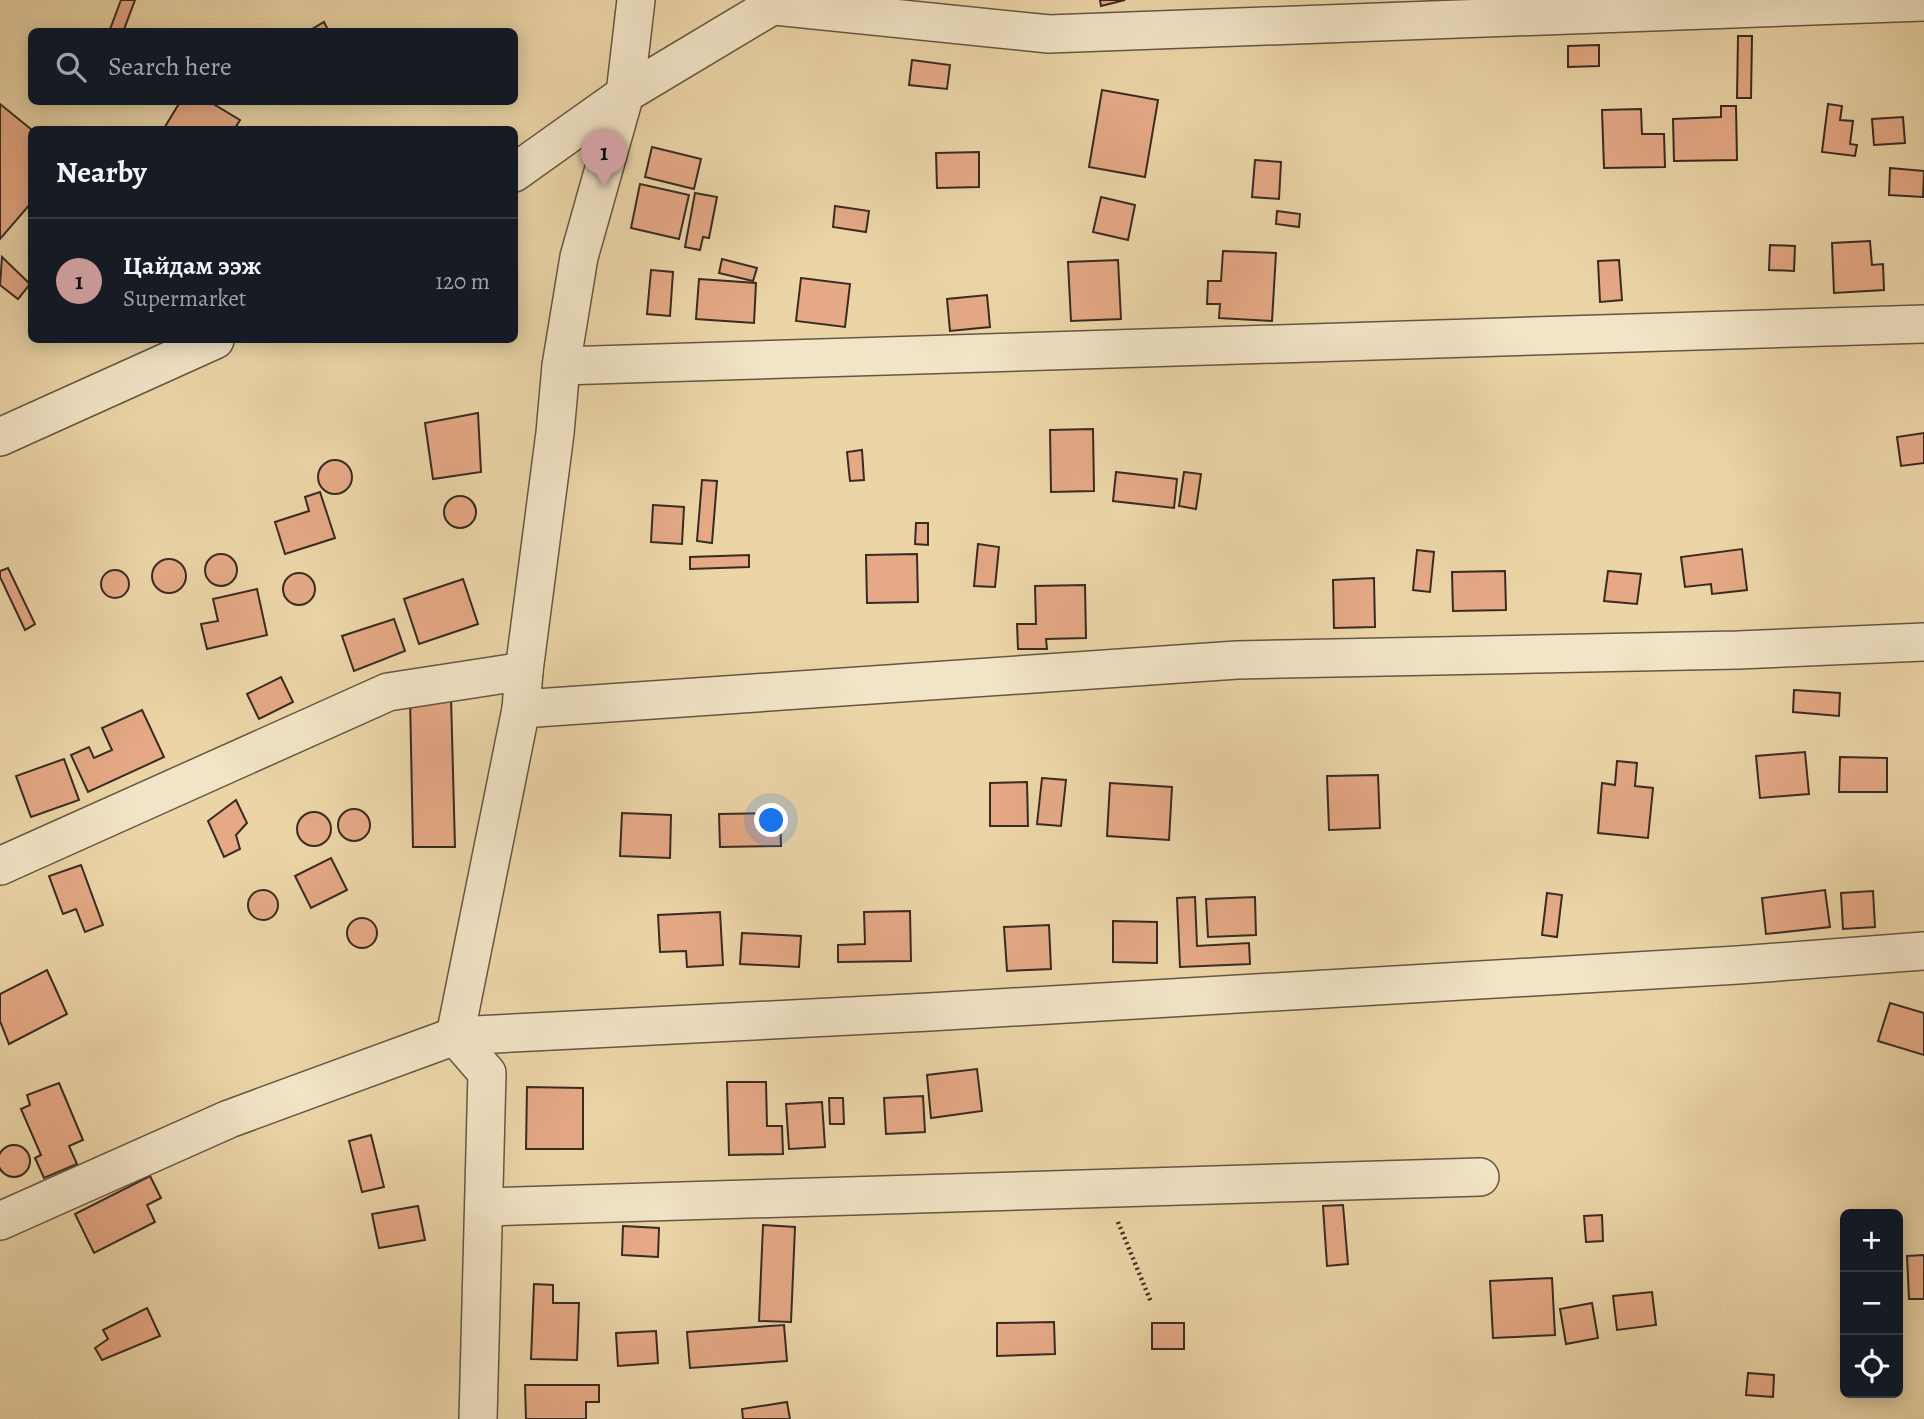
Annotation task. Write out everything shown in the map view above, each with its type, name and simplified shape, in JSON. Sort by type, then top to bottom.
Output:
[{"type":"street","points":[[455,1035],[521,709],[561,366],[579,257],[625,94],[636,0]]},
{"type":"street","points":[[518,170],[625,94],[778,3],[1049,34],[1924,2]]},
{"type":"street","points":[[561,366],[1924,324]]},
{"type":"street","points":[[0,437],[208,343]]},
{"type":"street","points":[[521,709],[1237,660],[1738,650],[1924,642]]},
{"type":"street","points":[[0,866],[388,692],[524,671]]},
{"type":"street","points":[[0,1221],[229,1119],[455,1035],[943,1011],[1724,966],[1924,951]]},
{"type":"street","points":[[455,1035],[487,1073],[478,1419]]},
{"type":"street","points":[[484,1206],[1480,1177]]},
{"type":"path","points":[[1108,1188],[1112,1208],[1151,1302]]},
{"type":"building","points":[[121,0],[135,0],[124,28],[110,28]]},
{"type":"building","points":[[1100,0],[1125,0],[1101,6]]},
{"type":"building","points":[[324,22],[327,28],[314,28]]},
{"type":"building","points":[[1738,36],[1752,36],[1751,98],[1737,98]]},
{"type":"building","points":[[1599,45],[1599,66],[1568,67],[1568,46]]},
{"type":"building","points":[[912,60],[950,65],[947,89],[909,85]]},
{"type":"building","points":[[1102,90],[1158,100],[1145,177],[1089,167]]},
{"type":"building","points":[[0,104],[28,127],[28,207],[0,239]]},
{"type":"building","points":[[1828,104],[1842,106],[1840,120],[1853,121],[1850,144],[1857,145],[1855,156],[1822,152]]},
{"type":"building","points":[[178,105],[215,105],[240,120],[236,126],[165,126]]},
{"type":"building","points":[[1721,106],[1736,106],[1737,160],[1674,161],[1673,119],[1721,117]]},
{"type":"building","points":[[1641,109],[1642,134],[1664,134],[1665,167],[1604,168],[1602,110]]},
{"type":"building","points":[[1903,117],[1905,143],[1874,145],[1872,119]]},
{"type":"building","points":[[652,147],[701,159],[694,189],[645,177]]},
{"type":"building","points":[[979,152],[979,187],[937,188],[936,153]]},
{"type":"building","points":[[1255,160],[1281,162],[1279,199],[1252,197]]},
{"type":"building","points":[[1890,168],[1924,171],[1923,197],[1889,195]]},
{"type":"building","points":[[640,184],[689,195],[679,239],[631,228]]},
{"type":"building","points":[[695,193],[717,197],[709,238],[703,237],[700,250],[685,247]]},
{"type":"building","points":[[1101,197],[1135,205],[1128,240],[1093,232]]},
{"type":"building","points":[[835,206],[869,211],[866,232],[833,227]]},
{"type":"building","points":[[1277,211],[1300,214],[1299,227],[1276,224]]},
{"type":"building","points":[[1870,241],[1872,265],[1883,264],[1884,290],[1834,293],[1832,243]]},
{"type":"building","points":[[1770,245],[1795,246],[1794,271],[1769,270]]},
{"type":"building","points":[[1223,251],[1276,253],[1272,321],[1219,318],[1220,304],[1207,304],[1208,281],[1221,281]]},
{"type":"building","points":[[2,257],[28,282],[28,286],[18,299],[0,285]]},
{"type":"building","points":[[722,259],[757,268],[753,281],[719,273]]},
{"type":"building","points":[[1118,260],[1121,319],[1071,321],[1068,262]]},
{"type":"building","points":[[1619,260],[1622,300],[1600,302],[1598,261]]},
{"type":"building","points":[[651,270],[673,272],[670,316],[647,314]]},
{"type":"building","points":[[801,278],[850,284],[845,327],[796,321]]},
{"type":"building","points":[[699,279],[756,283],[754,323],[696,319]]},
{"type":"building","points":[[987,295],[990,327],[950,331],[947,299]]},
{"type":"building","points":[[478,413],[481,472],[433,479],[425,423]]},
{"type":"building","points":[[1093,429],[1094,491],[1051,492],[1050,430]]},
{"type":"building","points":[[1924,433],[1924,463],[1901,466],[1897,437]]},
{"type":"building","points":[[862,450],[864,480],[850,481],[847,452]]},
{"type":"building","points":[[335,460],[347,465],[352,477],[347,489],[335,494],[323,489],[318,477],[323,465]]},
{"type":"building","points":[[1116,472],[1177,479],[1174,508],[1113,501]]},
{"type":"building","points":[[1184,472],[1201,474],[1196,509],[1179,506]]},
{"type":"building","points":[[702,480],[717,481],[712,543],[697,541]]},
{"type":"building","points":[[320,492],[335,538],[285,554],[275,522],[309,511],[305,497]]},
{"type":"building","points":[[460,496],[471,501],[476,512],[471,523],[460,528],[449,523],[444,512],[449,501]]},
{"type":"building","points":[[653,505],[684,507],[682,544],[651,542]]},
{"type":"building","points":[[916,523],[928,523],[928,545],[915,544]]},
{"type":"building","points":[[978,544],[999,547],[995,587],[974,586]]},
{"type":"building","points":[[1742,549],[1747,590],[1712,594],[1711,584],[1685,587],[1681,557]]},
{"type":"building","points":[[1417,550],[1434,552],[1430,592],[1413,590]]},
{"type":"building","points":[[221,554],[233,558],[237,570],[233,582],[221,586],[209,582],[205,570],[209,558]]},
{"type":"building","points":[[917,554],[918,602],[867,603],[866,555]]},
{"type":"building","points":[[749,555],[749,567],[690,569],[690,557]]},
{"type":"building","points":[[169,559],[181,564],[186,576],[181,588],[169,593],[157,588],[152,576],[157,564]]},
{"type":"building","points":[[8,568],[35,624],[25,630],[0,577],[0,571]]},
{"type":"building","points":[[115,570],[125,574],[129,584],[125,594],[115,598],[105,594],[101,584],[105,574]]},
{"type":"building","points":[[1505,571],[1506,610],[1453,611],[1452,572]]},
{"type":"building","points":[[1608,571],[1641,574],[1637,604],[1604,601]]},
{"type":"building","points":[[299,573],[310,578],[315,589],[310,600],[299,605],[288,600],[283,589],[288,578]]},
{"type":"building","points":[[1374,578],[1375,627],[1334,628],[1333,580]]},
{"type":"building","points":[[463,579],[478,624],[419,644],[404,599]]},
{"type":"building","points":[[1085,585],[1086,638],[1046,639],[1047,649],[1018,649],[1017,624],[1036,624],[1035,586]]},
{"type":"building","points":[[257,589],[267,635],[207,649],[201,624],[218,621],[213,599]]},
{"type":"building","points":[[394,619],[405,651],[354,671],[342,636]]},
{"type":"building","points":[[281,677],[293,702],[259,719],[247,694]]},
{"type":"building","points":[[1794,690],[1840,693],[1839,716],[1793,712]]},
{"type":"building","points":[[410,697],[451,697],[455,847],[413,847]]},
{"type":"building","points":[[142,710],[164,757],[88,792],[71,755],[89,747],[94,758],[112,750],[102,728]]},
{"type":"building","points":[[1805,752],[1809,794],[1760,798],[1756,756]]},
{"type":"building","points":[[1840,757],[1887,758],[1887,792],[1839,792]]},
{"type":"building","points":[[64,759],[79,800],[31,817],[16,776]]},
{"type":"building","points":[[1617,761],[1637,763],[1635,786],[1653,788],[1648,838],[1598,833],[1602,783],[1615,785]]},
{"type":"building","points":[[1378,775],[1380,828],[1329,830],[1327,776]]},
{"type":"building","points":[[1042,778],[1066,780],[1061,826],[1037,824]]},
{"type":"building","points":[[1027,782],[1028,826],[990,826],[990,783]]},
{"type":"building","points":[[1110,783],[1172,787],[1169,840],[1107,836]]},
{"type":"building","points":[[236,800],[247,823],[236,835],[240,849],[224,857],[208,821]]},
{"type":"building","points":[[354,809],[366,813],[370,825],[366,837],[354,841],[342,837],[338,825],[342,813]]},
{"type":"building","points":[[314,812],[326,817],[331,829],[326,841],[314,846],[302,841],[297,829],[302,817]]},
{"type":"building","points":[[622,813],[671,815],[670,858],[620,856]]},
{"type":"building","points":[[780,813],[781,846],[720,847],[719,814]]},
{"type":"building","points":[[331,858],[347,890],[311,908],[295,876]]},
{"type":"building","points":[[81,865],[103,925],[85,932],[76,909],[63,914],[49,876]]},
{"type":"building","points":[[263,890],[274,894],[278,905],[274,916],[263,920],[252,916],[248,905],[252,894]]},
{"type":"building","points":[[1825,890],[1830,927],[1766,934],[1762,898]]},
{"type":"building","points":[[1873,891],[1875,927],[1843,929],[1841,893]]},
{"type":"building","points":[[1547,893],[1562,895],[1557,937],[1542,935]]},
{"type":"building","points":[[1195,897],[1197,946],[1249,943],[1250,964],[1180,967],[1177,898]]},
{"type":"building","points":[[1255,897],[1256,935],[1208,937],[1206,899]]},
{"type":"building","points":[[910,911],[911,961],[838,962],[838,945],[865,944],[864,912]]},
{"type":"building","points":[[720,912],[723,965],[687,967],[686,951],[660,952],[658,915]]},
{"type":"building","points":[[362,918],[368,919],[376,927],[376,939],[368,947],[362,948],[356,947],[348,939],[347,933],[348,927],[356,919]]},
{"type":"building","points":[[1113,921],[1157,922],[1157,963],[1113,962]]},
{"type":"building","points":[[1049,925],[1051,969],[1007,971],[1004,927]]},
{"type":"building","points":[[742,933],[801,936],[799,967],[740,964]]},
{"type":"building","points":[[47,970],[67,1014],[9,1044],[0,1021],[0,994]]},
{"type":"building","points":[[1890,1003],[1924,1013],[1924,1055],[1878,1041]]},
{"type":"building","points":[[977,1069],[982,1111],[931,1118],[927,1075]]},
{"type":"building","points":[[727,1082],[766,1082],[767,1126],[782,1126],[783,1154],[729,1155]]},
{"type":"building","points":[[59,1083],[83,1140],[69,1146],[77,1164],[44,1178],[35,1158],[41,1155],[21,1109],[30,1105],[27,1095]]},
{"type":"building","points":[[527,1087],[583,1088],[583,1149],[526,1149]]},
{"type":"building","points":[[923,1096],[925,1132],[886,1134],[884,1098]]},
{"type":"building","points":[[829,1098],[843,1098],[844,1124],[830,1124]]},
{"type":"building","points":[[822,1102],[825,1147],[789,1149],[786,1104]]},
{"type":"building","points":[[371,1135],[384,1187],[362,1192],[349,1141]]},
{"type":"building","points":[[20,1146],[26,1149],[29,1155],[26,1173],[14,1177],[2,1173],[-1,1155],[2,1149]]},
{"type":"building","points":[[150,1176],[161,1198],[147,1205],[155,1222],[94,1253],[75,1214]]},
{"type":"building","points":[[1343,1205],[1348,1264],[1327,1266],[1323,1206]]},
{"type":"building","points":[[418,1206],[425,1240],[379,1248],[372,1214]]},
{"type":"building","points":[[1602,1215],[1603,1241],[1586,1242],[1584,1216]]},
{"type":"building","points":[[763,1225],[795,1227],[791,1322],[759,1321]]},
{"type":"building","points":[[623,1226],[659,1228],[658,1257],[622,1255]]},
{"type":"building","points":[[1924,1255],[1924,1299],[1909,1299],[1907,1256]]},
{"type":"building","points":[[1552,1278],[1555,1335],[1493,1338],[1490,1281]]},
{"type":"building","points":[[534,1284],[553,1285],[553,1303],[579,1303],[577,1360],[531,1359]]},
{"type":"building","points":[[1652,1292],[1656,1325],[1617,1330],[1613,1296]]},
{"type":"building","points":[[1592,1303],[1598,1338],[1566,1344],[1560,1309]]},
{"type":"building","points":[[147,1308],[160,1336],[102,1360],[95,1348],[108,1339],[103,1330]]},
{"type":"building","points":[[1054,1322],[1055,1354],[997,1356],[997,1323]]},
{"type":"building","points":[[1152,1323],[1184,1323],[1184,1349],[1152,1349]]},
{"type":"building","points":[[784,1325],[787,1361],[690,1368],[687,1332]]},
{"type":"building","points":[[656,1331],[658,1363],[618,1366],[616,1333]]},
{"type":"building","points":[[1748,1373],[1774,1375],[1773,1397],[1746,1395]]},
{"type":"building","points":[[525,1385],[599,1385],[599,1402],[586,1402],[586,1419],[526,1419]]},
{"type":"building","points":[[787,1402],[790,1419],[743,1419],[742,1409]]},
{"type":"place","name":"Цайдам ээж","points":[[604,187]]}]
